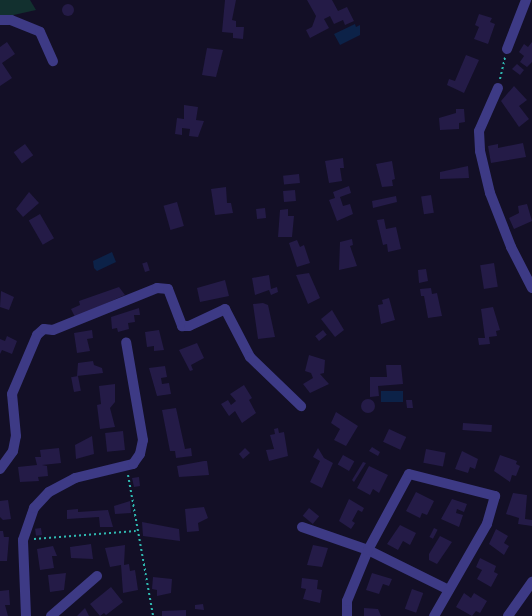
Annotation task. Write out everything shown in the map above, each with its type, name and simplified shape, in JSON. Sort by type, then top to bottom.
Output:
[{"type":"street","points":[[507,49],[526,0]]},
{"type":"street","points":[[0,20],[11,20],[40,32],[53,61]]},
{"type":"street","points":[[498,88],[479,131],[480,151],[490,193],[510,248],[532,288]]},
{"type":"street","points":[[0,469],[13,451],[16,436],[12,394],[37,335],[44,329],[53,330],[157,288],[168,289],[182,326],[189,326],[225,309],[250,356],[301,406]]},
{"type":"street","points":[[26,616],[23,540],[34,508],[49,492],[75,478],[133,464],[140,454],[143,440],[126,342]]},
{"type":"street","points":[[347,616],[347,601],[368,550],[408,474],[494,496],[487,524],[434,616]]},
{"type":"street","points":[[302,527],[368,550],[449,590]]},
{"type":"street","points":[[54,615],[97,576]]},
{"type":"street","points":[[508,616],[532,582]]},
{"type":"path","points":[[498,88],[507,49]]},
{"type":"path","points":[[127,465],[136,531],[153,616]]},
{"type":"path","points":[[23,540],[136,531]]},
{"type":"green space","points":[[0,0],[30,0],[36,10],[0,18]]},
{"type":"water","points":[[355,24],[356,27],[360,25],[360,35],[340,45],[334,34]]},
{"type":"water","points":[[112,252],[116,262],[97,271],[94,268],[93,261]]},
{"type":"water","points":[[381,391],[403,391],[403,402],[381,402]]},
{"type":"building","points":[[225,0],[236,0],[232,20],[236,21],[236,27],[244,27],[243,39],[233,38],[233,33],[222,32]]},
{"type":"building","points":[[307,0],[332,0],[338,11],[347,7],[354,21],[345,25],[343,20],[334,24],[330,16],[324,19],[329,28],[310,38],[306,30],[312,27],[316,16]]},
{"type":"building","points":[[70,4],[73,5],[73,15],[66,16],[63,15],[62,8],[63,5]]},
{"type":"building","points":[[479,14],[492,18],[490,22],[495,24],[488,44],[474,39],[479,27],[475,25]]},
{"type":"building","points":[[7,42],[15,54],[2,63],[12,78],[0,86],[0,47]]},
{"type":"building","points":[[532,42],[532,62],[527,67],[520,62],[524,56],[519,52],[524,44],[528,47]]},
{"type":"building","points":[[207,48],[223,50],[216,77],[202,75]]},
{"type":"building","points":[[466,55],[479,60],[464,93],[447,85],[449,79],[455,81]]},
{"type":"building","points":[[517,64],[524,70],[520,75],[512,69]]},
{"type":"building","points":[[514,86],[527,100],[519,106],[529,119],[519,127],[501,101]]},
{"type":"building","points":[[184,105],[198,107],[196,120],[204,121],[198,137],[189,136],[190,129],[182,128],[182,135],[175,134],[177,118],[184,119]]},
{"type":"building","points":[[456,109],[464,109],[465,122],[459,123],[459,129],[440,130],[439,118],[456,113]]},
{"type":"building","points":[[523,143],[526,157],[491,163],[488,146],[498,144],[498,148]]},
{"type":"building","points":[[25,144],[33,155],[22,164],[14,152]]},
{"type":"building","points":[[343,158],[344,168],[340,168],[342,181],[329,183],[325,161]]},
{"type":"building","points":[[392,161],[395,179],[392,180],[393,186],[382,187],[376,164]]},
{"type":"building","points":[[468,166],[469,178],[440,179],[440,172]]},
{"type":"building","points":[[299,174],[300,183],[284,185],[283,176]]},
{"type":"building","points":[[349,186],[351,193],[340,197],[343,206],[350,204],[353,214],[337,221],[329,200],[335,198],[333,192]]},
{"type":"building","points":[[226,187],[227,203],[231,203],[233,213],[215,215],[211,189]]},
{"type":"building","points":[[295,190],[296,201],[284,202],[283,191]]},
{"type":"building","points":[[29,192],[39,203],[23,217],[16,209]]},
{"type":"building","points":[[431,195],[434,213],[424,214],[421,197]]},
{"type":"building","points":[[396,196],[397,202],[373,208],[372,201]]},
{"type":"building","points":[[177,202],[184,226],[170,230],[164,206]]},
{"type":"building","points":[[527,204],[532,221],[514,229],[509,218],[519,213],[518,206]]},
{"type":"building","points":[[265,208],[266,218],[257,219],[256,209]]},
{"type":"building","points":[[288,209],[288,216],[294,216],[292,237],[278,237],[280,210]]},
{"type":"building","points":[[40,214],[54,238],[43,245],[29,221]]},
{"type":"building","points":[[384,219],[386,229],[396,227],[401,249],[388,252],[387,244],[383,245],[377,220]]},
{"type":"building","points":[[352,239],[353,245],[350,246],[357,266],[339,270],[340,242]]},
{"type":"building","points":[[297,240],[300,247],[304,245],[310,263],[297,267],[289,243]]},
{"type":"building","points":[[147,262],[150,271],[145,272],[142,264]]},
{"type":"building","points":[[494,263],[498,287],[484,289],[480,265]]},
{"type":"building","points":[[426,269],[428,281],[419,283],[418,270]]},
{"type":"building","points":[[309,273],[320,298],[308,304],[296,275]]},
{"type":"building","points":[[269,275],[271,289],[277,287],[278,292],[271,295],[269,290],[255,295],[252,278]]},
{"type":"building","points":[[225,280],[229,296],[200,302],[197,288]]},
{"type":"building","points":[[119,287],[125,295],[75,317],[71,309],[80,305],[79,301]]},
{"type":"building","points":[[431,288],[432,294],[437,293],[442,316],[428,318],[424,296],[421,296],[420,289]]},
{"type":"building","points":[[1,291],[14,297],[9,310],[0,307]]},
{"type":"building","points":[[389,298],[395,320],[381,324],[378,305],[383,304],[382,300]]},
{"type":"building","points":[[263,303],[268,305],[275,337],[258,339],[253,304]]},
{"type":"building","points":[[493,307],[500,330],[496,331],[497,336],[489,337],[490,344],[479,345],[478,338],[485,338],[481,309]]},
{"type":"building","points":[[139,308],[140,315],[134,315],[135,322],[128,323],[129,329],[118,332],[117,328],[112,329],[111,317]]},
{"type":"building","points":[[332,310],[344,330],[335,337],[321,319]]},
{"type":"building","points":[[92,330],[93,338],[87,339],[90,351],[77,353],[74,333]]},
{"type":"building","points":[[159,330],[164,350],[154,351],[154,346],[147,347],[145,332]]},
{"type":"building","points":[[323,330],[327,335],[319,341],[315,336]]},
{"type":"building","points":[[7,336],[17,341],[12,354],[2,350],[0,354],[0,339],[5,341]]},
{"type":"building","points":[[197,343],[204,358],[191,365],[193,370],[190,371],[179,350]]},
{"type":"building","points":[[309,355],[325,360],[324,373],[320,374],[329,384],[310,393],[303,384],[313,378],[311,373],[305,371]]},
{"type":"building","points":[[93,361],[94,365],[102,368],[103,373],[77,376],[78,363]]},
{"type":"building","points":[[386,365],[401,365],[403,384],[378,386],[379,396],[370,397],[370,377],[387,377]]},
{"type":"building","points":[[165,366],[167,377],[161,378],[162,384],[169,383],[171,394],[157,396],[149,368]]},
{"type":"building","points":[[78,376],[81,391],[74,392],[71,377]]},
{"type":"building","points":[[115,384],[115,402],[110,408],[115,427],[100,429],[97,405],[101,404],[99,386]]},
{"type":"building","points":[[244,385],[252,398],[249,400],[256,413],[242,423],[235,411],[229,416],[221,404],[228,400],[231,405],[236,401],[230,394]]},
{"type":"building","points":[[368,399],[373,401],[375,406],[373,411],[368,413],[363,411],[361,406],[363,401]]},
{"type":"building","points":[[406,400],[412,400],[413,408],[407,408]]},
{"type":"building","points":[[176,408],[185,449],[191,448],[192,456],[176,458],[175,451],[170,451],[162,410]]},
{"type":"building","points":[[336,412],[358,426],[346,446],[334,440],[340,429],[331,423]]},
{"type":"building","points":[[463,423],[492,425],[491,432],[463,430]]},
{"type":"building","points":[[278,428],[279,433],[284,432],[288,456],[269,461],[266,450],[274,449],[270,435],[275,434],[274,429]]},
{"type":"building","points":[[389,429],[406,437],[400,450],[383,442]]},
{"type":"building","points":[[123,431],[125,450],[107,452],[105,433]]},
{"type":"building","points":[[92,436],[94,454],[76,459],[75,445]]},
{"type":"building","points":[[372,447],[380,452],[378,456],[369,451]]},
{"type":"building","points":[[59,448],[61,463],[42,465],[47,466],[48,476],[38,477],[39,481],[20,482],[18,467],[37,465],[35,457],[41,457],[40,450]]},
{"type":"building","points":[[245,448],[250,453],[243,459],[239,454]]},
{"type":"building","points":[[318,448],[324,458],[333,463],[322,488],[310,482],[320,461],[313,457]]},
{"type":"building","points":[[426,449],[446,453],[443,467],[423,463]]},
{"type":"building","points":[[462,451],[478,459],[475,469],[470,467],[468,473],[455,469]]},
{"type":"building","points":[[343,455],[354,461],[349,471],[338,465]]},
{"type":"building","points":[[500,455],[517,461],[516,464],[520,466],[516,476],[512,475],[510,482],[494,471]]},
{"type":"building","points":[[207,461],[209,475],[179,477],[177,466]]},
{"type":"building","points":[[363,462],[366,463],[354,482],[352,480]]},
{"type":"building","points":[[369,466],[388,475],[379,493],[373,489],[370,495],[357,488]]},
{"type":"building","points":[[139,477],[140,486],[134,487],[132,478]]},
{"type":"building","points":[[416,492],[434,501],[427,515],[422,513],[420,518],[406,511]]},
{"type":"building","points":[[513,493],[527,495],[525,519],[532,520],[532,526],[518,524],[519,518],[506,514]]},
{"type":"building","points":[[349,499],[364,508],[362,512],[358,510],[352,521],[355,523],[351,529],[339,521]]},
{"type":"building","points":[[452,499],[467,504],[464,512],[457,509],[456,513],[463,515],[459,527],[441,519]]},
{"type":"building","points":[[8,500],[11,519],[3,520],[0,517],[0,501]]},
{"type":"building","points":[[130,501],[131,513],[115,514],[114,506]]},
{"type":"building","points":[[204,507],[208,518],[198,523],[199,531],[187,532],[185,509]]},
{"type":"building","points":[[309,508],[319,516],[313,524],[303,516]]},
{"type":"building","points":[[78,509],[78,512],[108,510],[113,527],[100,527],[99,517],[67,519],[67,510]]},
{"type":"building","points":[[142,522],[179,529],[180,541],[143,536]]},
{"type":"building","points":[[400,525],[416,533],[410,545],[403,541],[398,550],[387,544]]},
{"type":"building","points":[[41,528],[42,535],[36,536],[35,529]]},
{"type":"building","points":[[434,528],[438,530],[433,539],[429,537]]},
{"type":"building","points":[[496,529],[508,536],[504,543],[509,546],[504,555],[489,544]]},
{"type":"building","points":[[0,531],[3,531],[4,537],[9,537],[7,561],[0,561]]},
{"type":"building","points":[[440,536],[452,542],[437,564],[429,560],[429,554]]},
{"type":"building","points":[[91,544],[93,559],[71,558],[70,547]]},
{"type":"building","points":[[125,545],[124,565],[129,564],[130,571],[135,570],[138,590],[123,593],[121,565],[110,567],[105,548]]},
{"type":"building","points":[[313,545],[328,548],[322,567],[307,565]]},
{"type":"building","points":[[53,546],[57,556],[52,556],[54,568],[40,570],[37,549]]},
{"type":"building","points":[[480,558],[496,566],[494,572],[498,574],[491,587],[477,579],[482,570],[476,567]]},
{"type":"building","points":[[66,573],[64,590],[50,592],[48,575]]},
{"type":"building","points":[[372,573],[392,579],[389,586],[383,584],[379,594],[366,590]]},
{"type":"building","points":[[153,577],[172,579],[171,593],[157,596],[157,590],[152,589]]},
{"type":"building","points":[[302,578],[318,580],[317,589],[322,590],[320,603],[303,599],[306,589],[301,588]]},
{"type":"building","points":[[111,587],[123,602],[106,615],[104,613],[100,616],[90,604]]},
{"type":"building","points":[[412,589],[423,593],[416,613],[405,609]]},
{"type":"building","points":[[9,590],[10,605],[5,605],[8,616],[0,616],[0,591]]},
{"type":"building","points":[[464,593],[471,598],[474,593],[487,601],[480,613],[476,611],[472,616],[456,607]]},
{"type":"building","points":[[203,604],[204,610],[195,609],[195,605]]},
{"type":"building","points":[[85,608],[89,616],[77,616]]},
{"type":"building","points":[[364,608],[378,609],[381,616],[364,616]]},
{"type":"building","points":[[186,610],[186,616],[162,616],[162,611]]}]
